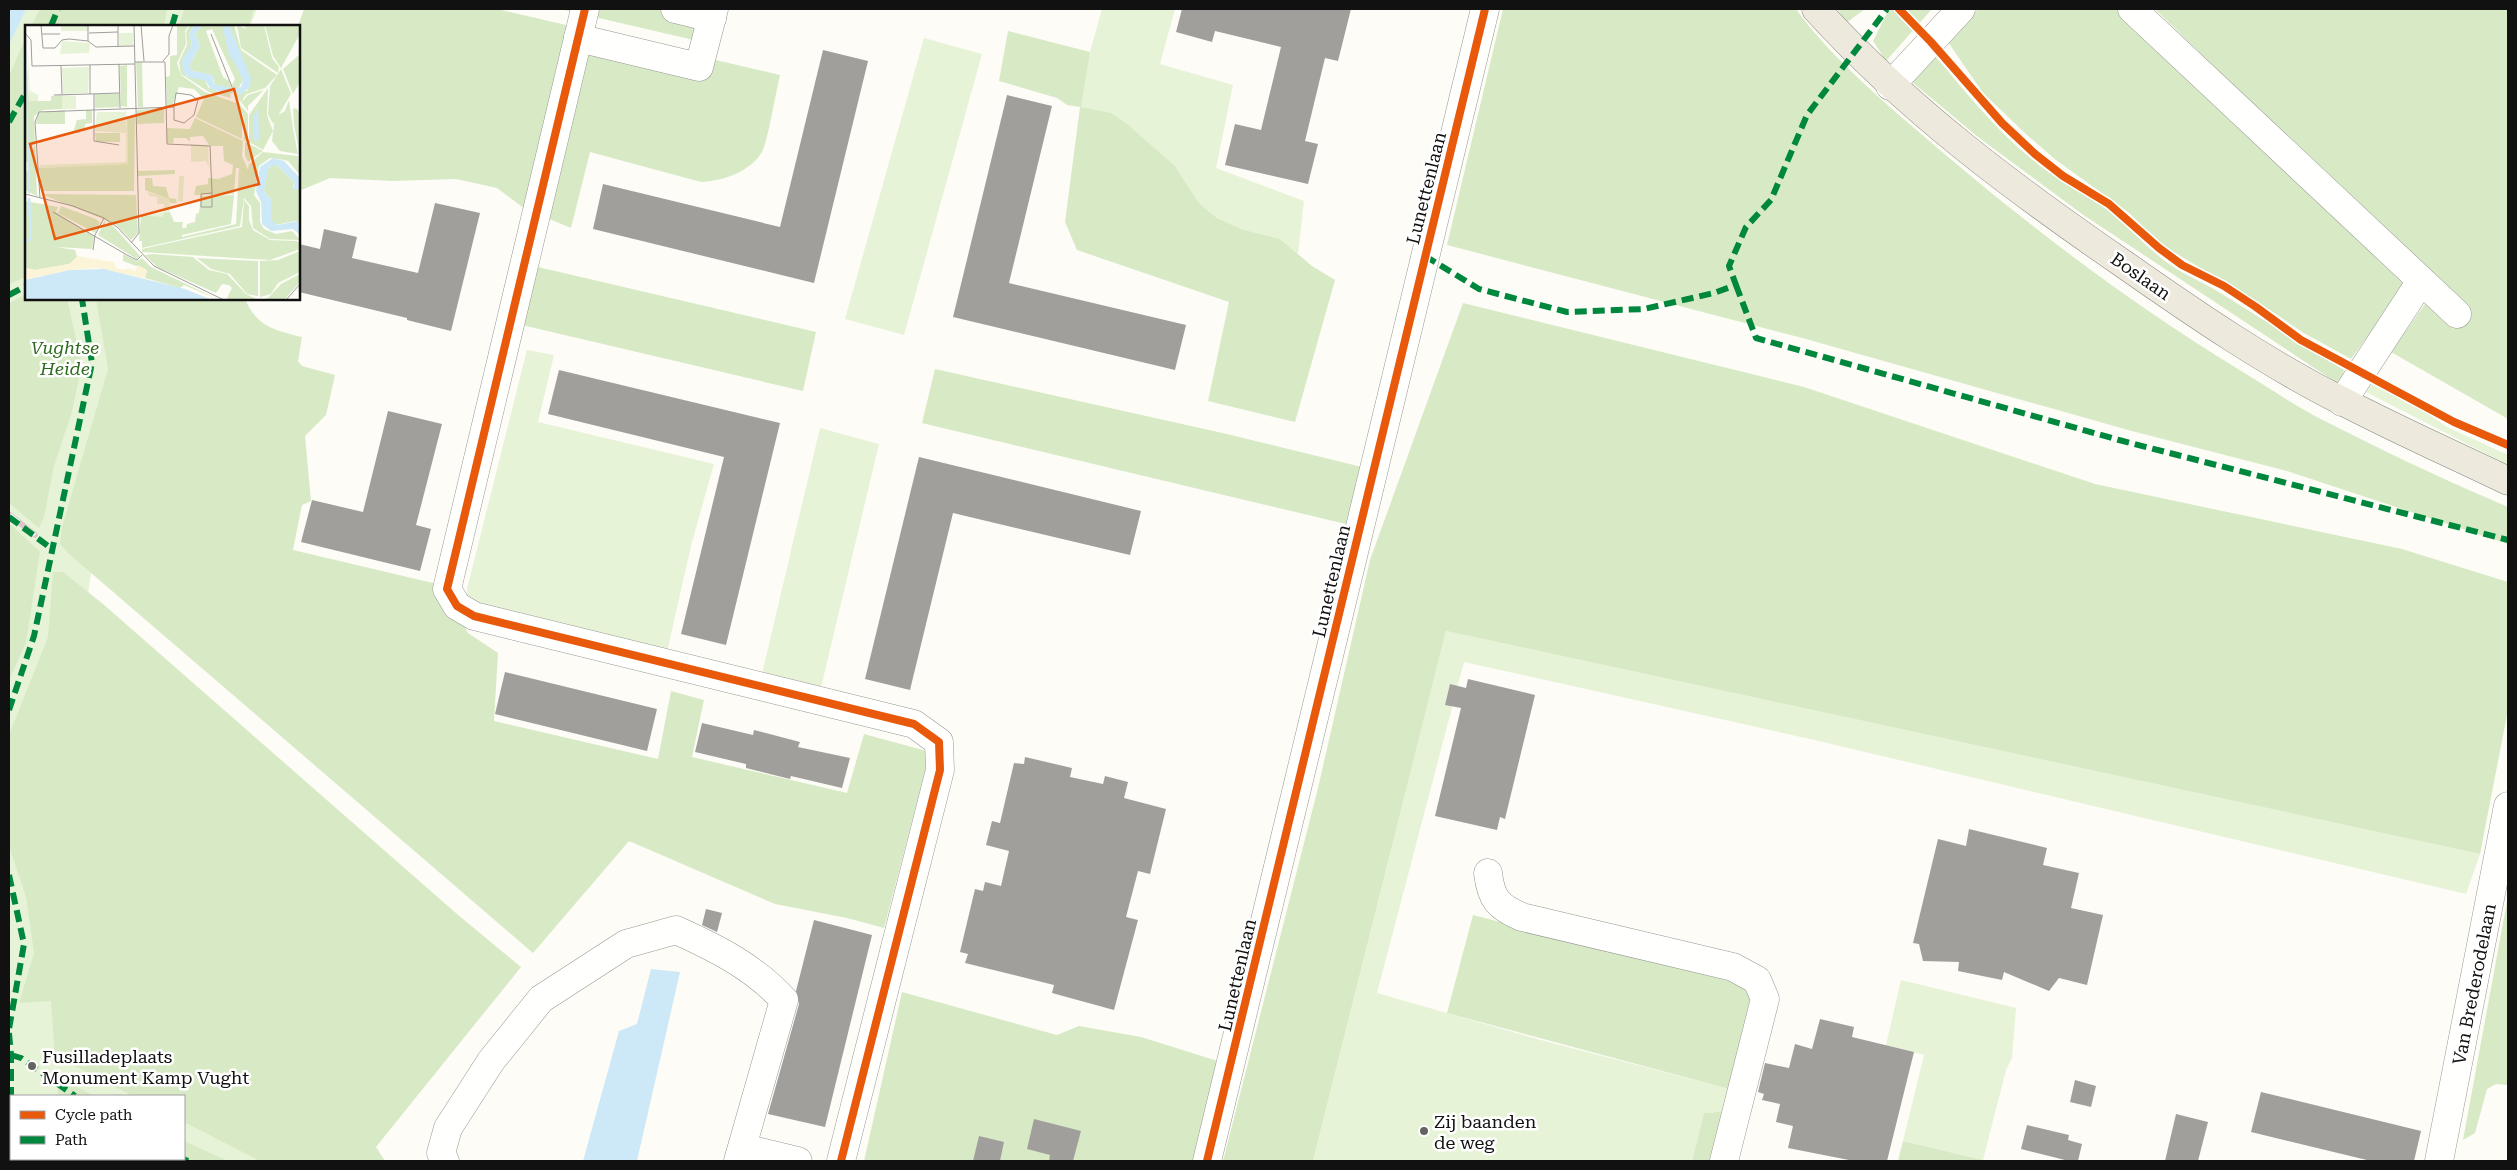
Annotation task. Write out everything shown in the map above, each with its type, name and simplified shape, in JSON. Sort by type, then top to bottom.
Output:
[{"type":"main road","name":"Boslaan","points":[[1816,9],[1890,86],[1978,161],[2070,228],[2205,321],[2342,402],[2508,482]]},
{"type":"street","points":[[585,9],[447,589],[457,606],[474,616],[914,724],[939,742],[940,770],[841,1161]]},
{"type":"street","points":[[578,38],[699,68],[713,13],[676,9]]},
{"type":"street","name":"Lunettenlaan","points":[[1207,1161],[1485,9]]},
{"type":"street","points":[[1890,86],[1961,9]]},
{"type":"street","points":[[2132,9],[2457,314]]},
{"type":"street","points":[[2342,402],[2421,281]]},
{"type":"street","name":"Van Brederodelaan","points":[[2439,1161],[2508,806]]},
{"type":"street","points":[[1488,873],[1490,892],[1507,910],[1522,916],[1733,968],[1757,980],[1765,999],[1724,1161]]},
{"type":"street","points":[[444,1161],[441,1153],[448,1128],[491,1061],[541,999],[626,944],[676,930],[728,954],[774,989],[784,1000],[740,1154],[798,1161]]},
{"type":"green space","name":"Vughtse Heide","points":[[9,9],[257,9],[250,25],[25,25],[25,300],[138,300],[127,326],[57,807],[154,1095],[10,1095],[10,1160],[185,1160],[185,1115],[270,1161],[9,1161]]},
{"type":"green space","points":[[40,9],[167,9],[164,25],[32,25]]},
{"type":"green space","points":[[184,9],[254,9],[249,25],[179,25]]},
{"type":"green space","points":[[304,9],[497,9],[780,75],[764,146],[762,152],[751,165],[727,177],[701,182],[590,152],[571,228],[525,209],[497,188],[456,179],[392,181],[330,178],[300,191],[300,25],[298,25]]},
{"type":"green space","points":[[560,9],[724,9],[711,44]]},
{"type":"green space","points":[[1102,9],[1175,9],[1160,64],[1233,85],[1216,168],[1304,201],[1298,254],[1280,239],[1241,229],[1217,218],[1199,203],[1175,166],[1080,107],[1090,52]]},
{"type":"green space","points":[[1503,9],[1796,9],[1828,48],[1888,105],[1947,156],[2052,241],[2162,320],[2304,410],[2410,463],[2508,507],[2508,544],[2287,471],[2128,430],[1806,339],[1447,245]]},
{"type":"green space","points":[[1838,9],[1865,9],[1846,23]]},
{"type":"green space","points":[[1889,9],[1932,9],[1886,61],[1873,41]]},
{"type":"green space","points":[[1978,9],[2118,9],[2405,285],[2351,359],[2302,332],[2273,312],[2164,246],[2128,212],[2056,160],[2027,135],[1983,93],[1948,42]]},
{"type":"green space","points":[[2155,9],[2508,9],[2508,419],[2391,352],[2427,301],[2453,329],[2468,313]]},
{"type":"green space","points":[[1008,31],[1090,52],[1081,107],[1111,113],[1127,124],[1175,166],[1199,203],[1217,218],[1241,229],[1280,239],[1312,266],[1335,280],[1295,422],[1208,401],[1229,302],[1077,250],[1065,222],[1080,107],[1067,105],[1057,98],[999,81]]},
{"type":"green space","points":[[924,38],[982,54],[904,335],[845,319]]},
{"type":"green space","points":[[25,39],[25,277],[9,284],[9,76]]},
{"type":"green space","points":[[1935,56],[1994,124],[2034,161],[2112,214],[2169,264],[2216,290],[2344,370],[2340,385],[2082,214],[1978,137],[1912,82]]},
{"type":"green space","points":[[538,267],[816,332],[803,391],[526,326],[523,324]]},
{"type":"green space","points":[[25,295],[25,300],[67,300],[82,365],[72,411],[54,466],[44,517],[39,528],[9,503],[9,303]]},
{"type":"green space","points":[[96,300],[246,300],[255,316],[268,326],[302,337],[298,361],[302,366],[335,375],[326,415],[305,436],[311,501],[302,505],[293,550],[450,587],[450,600],[468,633],[498,653],[494,721],[658,759],[671,691],[704,700],[692,757],[847,793],[864,734],[930,752],[884,928],[847,918],[775,904],[629,841],[533,953],[69,554],[60,544],[62,527],[108,369]]},
{"type":"green space","points":[[1463,303],[1804,387],[2095,484],[2402,549],[2508,582],[2508,710],[2480,854],[1446,631],[1313,1161],[1223,1161],[1318,788],[1370,560]]},
{"type":"green space","points":[[527,350],[554,355],[538,422],[714,464],[692,542],[664,665],[467,603],[467,589]]},
{"type":"green space","points":[[935,369],[1227,434],[1366,468],[1350,525],[922,423]]},
{"type":"green space","points":[[2373,383],[2411,402],[2447,427],[2508,455],[2508,465],[2366,392]]},
{"type":"green space","points":[[820,428],[879,444],[819,696],[761,678]]},
{"type":"green space","points":[[9,523],[40,552],[26,643],[9,680]]},
{"type":"green space","points":[[53,572],[63,572],[103,604],[457,914],[521,967],[376,1147],[385,1161],[260,1161],[185,1123],[185,1095],[131,1095],[55,1056],[51,1001],[19,1003],[34,953],[26,897],[9,846],[9,735],[48,637]]},
{"type":"green space","points":[[1446,631],[2480,854],[2466,894],[1810,739],[1464,662],[1377,993],[1541,1040],[1729,1089],[1729,1111],[1704,1113],[1692,1161],[1313,1161]]},
{"type":"green space","points":[[2508,896],[2508,1085],[2496,1084],[2487,1089],[2475,1133],[2463,1140]]},
{"type":"green space","points":[[1473,915],[1753,987],[1729,1089],[1447,1013]]},
{"type":"green space","points":[[1901,980],[2016,1008],[2012,1058],[2006,1070],[1983,1160],[1903,1141],[1924,1055],[1886,1045]]},
{"type":"green space","points":[[902,992],[1057,1035],[1079,1026],[1141,1037],[1221,1062],[1195,1161],[864,1161]]},
{"type":"green space","points":[[57,1076],[92,1095],[58,1095]]},
{"type":"green space","points":[[1729,1111],[1719,1161],[1692,1161],[1704,1113]]},
{"type":"green space","points":[[185,1141],[228,1161],[140,1160],[185,1160]]},
{"type":"green space","points":[[1903,1141],[1983,1160],[1898,1161]]},
{"type":"water","points":[[9,9],[26,9],[9,45]]},
{"type":"water","points":[[651,969],[680,972],[637,1161],[583,1161],[619,1031],[637,1024]]},
{"type":"water","points":[[140,1160],[143,1161],[40,1161]]},
{"type":"building","points":[[1182,9],[1351,9],[1338,61],[1325,58],[1305,141],[1318,144],[1308,184],[1225,165],[1235,124],[1261,130],[1281,47],[1215,31],[1212,42],[1176,32]]},
{"type":"building","points":[[823,50],[868,61],[814,283],[593,229],[603,184],[780,227]]},
{"type":"building","points":[[1007,95],[1052,106],[1009,283],[1186,325],[1175,370],[953,317]]},
{"type":"building","points":[[435,203],[480,213],[451,331],[407,320],[407,318],[300,292],[300,244],[320,249],[324,229],[357,237],[352,258],[418,273]]},
{"type":"building","points":[[559,370],[780,423],[726,645],[681,634],[724,457],[548,414]]},
{"type":"building","points":[[388,411],[442,424],[416,525],[431,529],[420,571],[301,542],[312,500],[363,512]]},
{"type":"building","points":[[919,457],[1141,511],[1130,555],[953,513],[910,690],[865,679]]},
{"type":"building","points":[[505,672],[657,709],[647,751],[495,714]]},
{"type":"building","points":[[1468,679],[1535,695],[1505,819],[1500,817],[1497,830],[1435,816],[1461,708],[1445,705],[1450,684],[1466,688]]},
{"type":"building","points":[[702,723],[753,735],[754,730],[800,742],[798,747],[850,758],[842,788],[791,776],[790,779],[746,768],[746,764],[695,752]]},
{"type":"building","points":[[1025,757],[1072,768],[1070,777],[1103,784],[1105,776],[1128,782],[1124,798],[1166,809],[1150,874],[1138,871],[1126,917],[1138,920],[1114,1010],[1052,993],[1054,985],[965,963],[968,954],[960,952],[975,889],[983,891],[985,882],[1001,886],[1009,851],[986,845],[992,821],[1000,823],[1014,763],[1024,764]]},
{"type":"building","points":[[1969,829],[2047,848],[2043,865],[2079,873],[2071,908],[2103,915],[2087,985],[2059,978],[2049,991],[2004,972],[2002,980],[1958,971],[1959,962],[1923,961],[1919,944],[1913,943],[1938,839],[1966,846]]},
{"type":"building","points":[[706,909],[722,913],[717,932],[702,925]]},
{"type":"building","points":[[814,920],[872,935],[825,1127],[768,1114],[799,1004],[796,991]]},
{"type":"building","points":[[1820,1019],[1854,1027],[1852,1037],[1914,1052],[1887,1161],[1854,1161],[1788,1148],[1793,1126],[1776,1122],[1780,1104],[1762,1100],[1764,1094],[1758,1092],[1765,1063],[1789,1068],[1795,1044],[1812,1049]]},
{"type":"building","points":[[2075,1080],[2096,1086],[2091,1107],[2070,1102]]},
{"type":"building","points":[[2261,1092],[2421,1131],[2414,1161],[2371,1161],[2251,1132]]},
{"type":"building","points":[[2176,1114],[2208,1122],[2198,1161],[2165,1161]]},
{"type":"building","points":[[1034,1119],[1081,1131],[1073,1161],[1049,1161],[1050,1155],[1027,1149]]},
{"type":"building","points":[[2027,1125],[2069,1135],[2068,1140],[2082,1144],[2078,1161],[2069,1161],[2021,1149]]},
{"type":"building","points":[[979,1136],[1004,1142],[1000,1161],[973,1161]]},
{"type":"railway","points":[[10,515],[35,535]]},
{"type":"marked path","points":[[51,25],[58,9]]},
{"type":"marked path","points":[[172,25],[177,9]]},
{"type":"marked path","points":[[1425,256],[1479,289],[1567,312],[1644,309],[1714,293],[1736,285],[1729,266],[1746,227],[1771,200],[1807,115],[1887,9]]},
{"type":"marked path","points":[[9,122],[25,94]]},
{"type":"marked path","points":[[1736,285],[1756,338],[2119,440],[2508,540]]},
{"type":"marked path","points":[[9,295],[25,287]]},
{"type":"marked path","points":[[9,710],[34,636],[92,363],[82,300]]},
{"type":"marked path","points":[[9,517],[52,549]]},
{"type":"marked path","points":[[9,875],[24,944],[9,1029]]},
{"type":"marked path","points":[[9,1033],[11,1095]]},
{"type":"marked path","points":[[11,1055],[21,1058],[74,1095]]},
{"type":"cycle path","points":[[585,9],[447,589],[457,606],[474,616],[914,724],[939,742],[940,770],[841,1161]]},
{"type":"cycle path","points":[[1207,1161],[1485,9]]},
{"type":"cycle path","points":[[1899,9],[1931,42],[2002,123],[2035,154],[2063,176],[2109,204],[2159,248],[2182,265],[2224,286],[2301,340],[2454,422],[2508,445]]},
{"type":"place","name":"Fusilladeplaats Monument Kamp Vught","points":[[32,1066]]},
{"type":"place","name":"Zij baanden de weg","points":[[1424,1131]]}]
